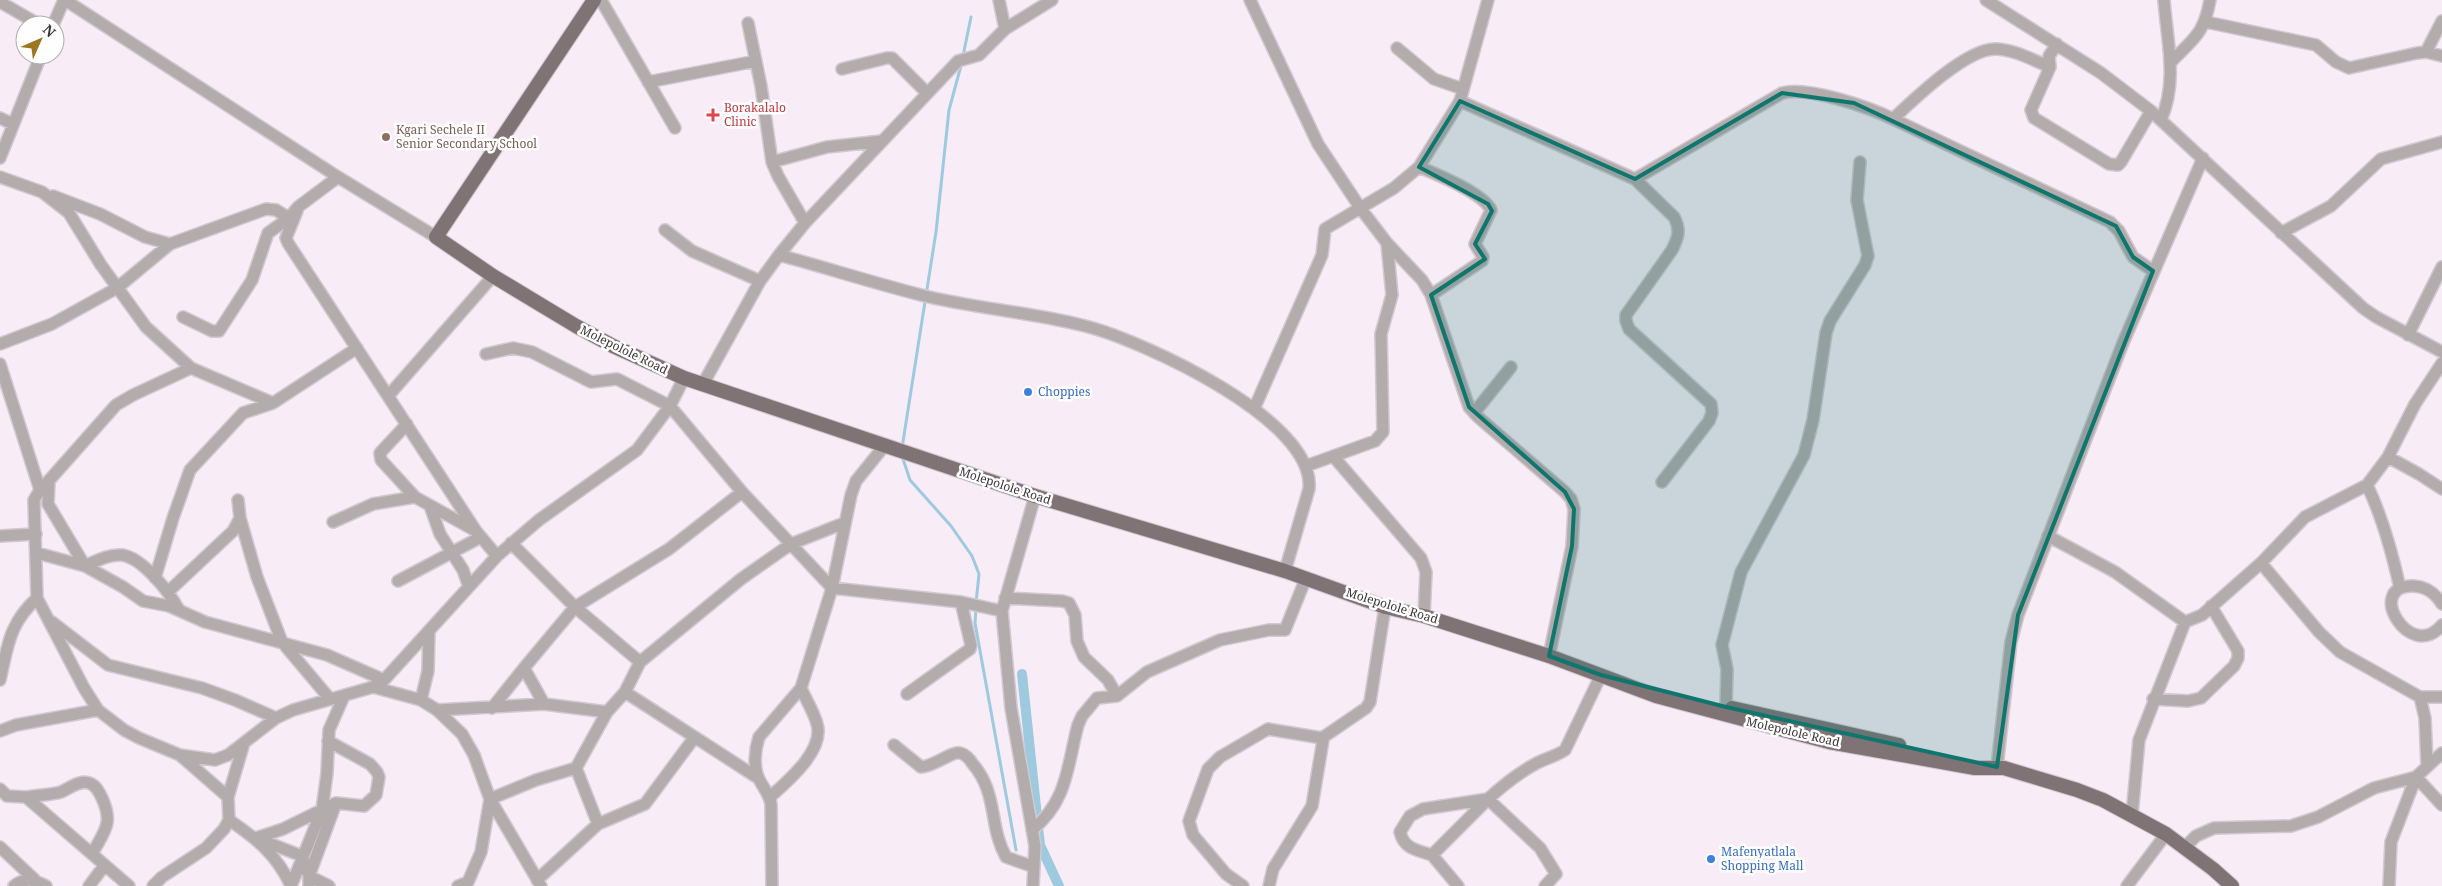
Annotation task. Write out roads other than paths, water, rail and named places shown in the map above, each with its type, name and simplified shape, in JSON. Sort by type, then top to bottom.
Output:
[{"type":"main road","points":[[436,237],[594,0]]},
{"type":"main road","name":"Molepolole Road","points":[[436,237],[493,276],[613,346],[684,378],[904,453],[1035,496],[1285,571],[1385,606],[1424,616],[1548,656],[1656,696],[1828,742],[1975,768],[1993,767]]},
{"type":"main road","name":"Molepolole Road","points":[[1601,675],[1620,677],[1726,707],[1978,761],[1993,767],[2077,790],[2132,815],[2166,834],[2232,886]]},
{"type":"street","points":[[57,15],[64,0],[338,177],[436,237]]},
{"type":"street","points":[[601,0],[675,128]]},
{"type":"street","points":[[1000,0],[1005,29]]},
{"type":"street","points":[[703,384],[760,281],[805,223],[958,61],[979,55],[1005,29],[1052,0]]},
{"type":"street","points":[[1250,0],[1309,127],[1361,209],[1387,243],[1418,275],[1431,295],[1466,401],[1474,413],[1571,499],[1574,509],[1572,546],[1548,656]]},
{"type":"street","points":[[1254,409],[1322,255],[1325,229],[1394,188],[1419,167],[1460,101],[1488,0]]},
{"type":"street","points":[[1986,0],[2101,73],[2151,111],[2363,308],[2442,352]]},
{"type":"street","points":[[2171,62],[2197,35],[2206,22],[2210,0]]},
{"type":"street","points":[[0,2],[23,15]]},
{"type":"street","points":[[2160,120],[2170,97],[2171,62],[2167,2]]},
{"type":"street","points":[[2426,52],[2442,21]]},
{"type":"street","points":[[2206,22],[2316,45],[2336,62],[2349,68],[2426,52],[2442,56]]},
{"type":"street","points":[[748,23],[772,162],[805,223]]},
{"type":"street","points":[[2056,44],[2049,56],[2050,67],[2031,110],[2034,118],[2109,164],[2118,164],[2151,111]]},
{"type":"street","points":[[1397,48],[1434,79],[1463,89]]},
{"type":"street","points":[[1893,119],[1949,71],[1982,52],[2001,50],[2050,67]]},
{"type":"street","points":[[842,70],[892,58],[927,93]]},
{"type":"street","points":[[648,82],[756,61]]},
{"type":"street","points":[[0,158],[37,65]]},
{"type":"street","points":[[1635,179],[1782,93],[1789,91],[1854,102],[2110,222],[2119,230],[2133,257],[2154,272]]},
{"type":"street","points":[[1460,101],[1635,179],[1674,217],[1679,230],[1678,239],[1628,311],[1626,321],[1629,329],[1706,397],[1711,404],[1712,413],[1709,421],[1662,482]]},
{"type":"street","points":[[0,118],[13,124]]},
{"type":"street","points":[[772,162],[827,147],[882,141]]},
{"type":"street","points":[[2281,233],[2331,206],[2382,159],[2442,142]]},
{"type":"street","points":[[1993,767],[2013,629],[2048,536],[2154,272],[2203,158]]},
{"type":"street","points":[[1726,707],[1727,669],[1722,645],[1741,572],[1754,544],[1797,472],[1804,455],[1813,420],[1826,333],[1830,321],[1865,265],[1868,256],[1857,200],[1860,162]]},
{"type":"street","points":[[1419,167],[1479,197],[1488,204],[1491,210],[1475,244],[1483,257],[1482,261],[1431,295]]},
{"type":"street","points":[[0,177],[100,214],[144,237],[170,244]]},
{"type":"street","points":[[184,317],[212,331],[220,331],[252,280],[268,232],[338,177]]},
{"type":"street","points":[[42,192],[69,213],[117,288],[146,327],[190,368],[274,403]]},
{"type":"street","points":[[286,238],[298,207]]},
{"type":"street","points":[[0,344],[52,324],[117,288],[170,244],[266,209],[276,210],[284,220],[286,238],[479,534],[497,556]]},
{"type":"street","points":[[665,230],[692,251],[760,281]]},
{"type":"street","points":[[1306,466],[1375,441],[1382,432],[1381,334],[1392,295],[1387,243]]},
{"type":"street","points":[[780,255],[922,295],[1091,328],[1180,363],[1254,409],[1275,426],[1293,445],[1306,466],[1310,480],[1285,571]]},
{"type":"street","points":[[2408,334],[2442,267]]},
{"type":"street","points":[[389,395],[493,276]]},
{"type":"street","points":[[155,578],[172,518],[190,470],[243,412],[274,403],[357,348]]},
{"type":"street","points":[[486,354],[513,348],[532,352],[591,382],[617,379],[670,406],[742,492],[832,588],[961,602],[1002,611]]},
{"type":"street","points":[[2132,815],[2137,748],[2154,699],[2185,622],[2202,615],[2261,563],[2305,517],[2367,485],[2388,457],[2415,404],[2442,363]]},
{"type":"street","points":[[0,364],[40,490]]},
{"type":"street","points":[[1474,413],[1511,367]]},
{"type":"street","points":[[190,368],[116,405],[40,490],[34,500],[37,598],[84,688],[98,710],[139,738],[180,755],[215,760],[228,755],[276,718],[293,710],[373,687],[384,680],[511,543],[637,450],[670,406],[684,378]]},
{"type":"street","points":[[407,424],[382,451],[380,457],[415,497],[479,534]]},
{"type":"street","points":[[771,886],[770,797],[758,778],[755,755],[759,737],[801,688],[832,588],[844,523],[856,481],[885,445]]},
{"type":"street","points":[[1332,456],[1421,558],[1426,572],[1424,616]]},
{"type":"street","points":[[2388,457],[2440,484]]},
{"type":"street","points":[[49,482],[48,504],[85,566]]},
{"type":"street","points":[[2367,485],[2377,506],[2388,539],[2400,588]]},
{"type":"street","points":[[492,708],[575,607],[669,549],[742,492]]},
{"type":"street","points":[[1034,886],[1035,846],[1011,708],[1002,611],[1035,496]]},
{"type":"street","points":[[332,522],[373,504],[415,497]]},
{"type":"street","points":[[238,500],[240,518],[263,597],[282,642],[330,699]]},
{"type":"street","points":[[430,506],[440,534],[464,570],[469,587]]},
{"type":"street","points":[[169,591],[233,530],[240,518]]},
{"type":"street","points":[[490,799],[536,780],[576,768],[607,712],[625,692],[640,662],[741,579],[791,544],[844,523]]},
{"type":"street","points":[[0,536],[36,534]]},
{"type":"street","points":[[398,581],[452,553],[479,534]]},
{"type":"street","points":[[2048,536],[2115,572],[2185,622]]},
{"type":"street","points":[[511,543],[575,607],[640,662]]},
{"type":"street","points":[[37,553],[85,566],[123,587],[143,601],[179,610],[205,622],[282,642],[337,659],[384,680]]},
{"type":"street","points":[[85,566],[103,558],[123,555],[139,564],[169,591],[179,610]]},
{"type":"street","points":[[2261,563],[2318,632],[2340,652],[2420,697],[2442,697]]},
{"type":"street","points":[[1032,830],[1044,820],[1063,790],[1069,757],[1082,716],[1097,698],[1117,696],[1147,672],[1220,640],[1269,630],[1285,630],[1306,578]]},
{"type":"street","points":[[2442,604],[2429,590],[2418,586],[2400,588],[2392,596],[2392,614],[2400,625],[2420,636],[2434,632],[2442,625]]},
{"type":"street","points":[[0,680],[11,634],[22,612],[37,598]]},
{"type":"street","points":[[1005,598],[1062,601],[1068,603],[1075,615],[1078,641],[1084,657],[1108,680],[1117,696]]},
{"type":"street","points":[[907,694],[970,649],[971,645],[961,602]]},
{"type":"street","points":[[1243,886],[1226,874],[1190,829],[1189,821],[1208,769],[1220,757],[1268,729],[1322,738],[1366,708],[1370,702],[1385,606]]},
{"type":"street","points":[[2154,699],[2188,701],[2201,698],[2234,666],[2238,658],[2238,651],[2211,606]]},
{"type":"street","points":[[49,620],[108,665],[202,688],[276,718]]},
{"type":"street","points":[[421,700],[428,671],[429,632]]},
{"type":"street","points":[[524,668],[544,704]]},
{"type":"street","points":[[1432,855],[1488,799],[1535,764],[1565,750],[1601,675]]},
{"type":"street","points":[[373,687],[421,700],[437,710],[462,734],[474,755],[490,799],[539,883],[598,824],[645,804],[694,738]]},
{"type":"street","points":[[770,797],[798,772],[811,753],[818,733],[818,725],[801,688]]},
{"type":"street","points":[[625,692],[758,778]]},
{"type":"street","points":[[291,886],[322,810],[327,773],[330,725],[344,696]]},
{"type":"street","points":[[2420,697],[2425,718],[2427,765]]},
{"type":"street","points":[[437,710],[467,710],[544,704],[607,712]]},
{"type":"street","points":[[0,731],[16,726],[98,710]]},
{"type":"street","points":[[462,734],[467,710]]},
{"type":"street","points":[[1269,886],[1273,869],[1312,806],[1324,740],[1322,738]]},
{"type":"street","points":[[256,838],[283,829],[336,803],[364,806],[376,795],[379,777],[370,764],[328,741]]},
{"type":"street","points":[[153,886],[162,877],[206,848],[224,829],[229,820],[228,797],[244,743]]},
{"type":"street","points":[[894,745],[921,768],[930,767],[956,753],[961,753],[970,760],[982,774],[989,788],[1000,842],[1006,857],[1034,867]]},
{"type":"street","points":[[2389,886],[2391,842],[2416,776],[2442,752]]},
{"type":"street","points":[[180,755],[228,797]]},
{"type":"street","points":[[576,768],[598,824]]},
{"type":"street","points":[[2416,776],[2442,805]]},
{"type":"street","points":[[2185,848],[2196,836],[2214,828],[2280,827],[2302,823],[2318,818],[2374,788],[2416,776]]},
{"type":"street","points":[[2,797],[60,792],[71,785],[89,783],[98,790],[108,812],[108,820],[92,854]]},
{"type":"street","points":[[26,796],[128,886]]},
{"type":"street","points":[[465,884],[481,852],[490,799]]},
{"type":"street","points":[[1458,886],[1432,855],[1412,849],[1404,843],[1400,832],[1410,816],[1423,808],[1488,799]]},
{"type":"street","points":[[1488,799],[1544,854],[1556,874],[1545,886]]},
{"type":"street","points":[[309,881],[336,803]]},
{"type":"street","points":[[229,820],[256,838],[302,856]]},
{"type":"street","points":[[2127,886],[2166,834]]},
{"type":"street","points":[[256,838],[283,869],[291,886]]},
{"type":"street","points":[[0,847],[35,880],[46,886]]},
{"type":"street","points":[[302,856],[309,881]]},
{"type":"street","points":[[89,886],[104,866]]},
{"type":"street","points":[[14,886],[24,880],[35,880]]},
{"type":"street","points":[[309,881],[329,886]]},
{"type":"waterway","points":[[963,56],[971,17]]},
{"type":"waterway","points":[[902,448],[936,232],[949,110],[962,62]]},
{"type":"waterway","points":[[902,456],[910,480],[951,526],[972,556],[979,574],[976,603]]},
{"type":"waterway","points":[[976,609],[975,623],[1016,850]]},
{"type":"waterway","points":[[1022,674],[1040,845],[1059,886]]},
{"type":"place","name":"Borakalalo Clinic","points":[[713,115]]},
{"type":"place","name":"Kgari Sechele II Senior Secondary School","points":[[386,137]]},
{"type":"place","name":"Choppies","points":[[1028,392]]},
{"type":"place","name":"Mafenyatlala Shopping Mall","points":[[1711,859]]}]
